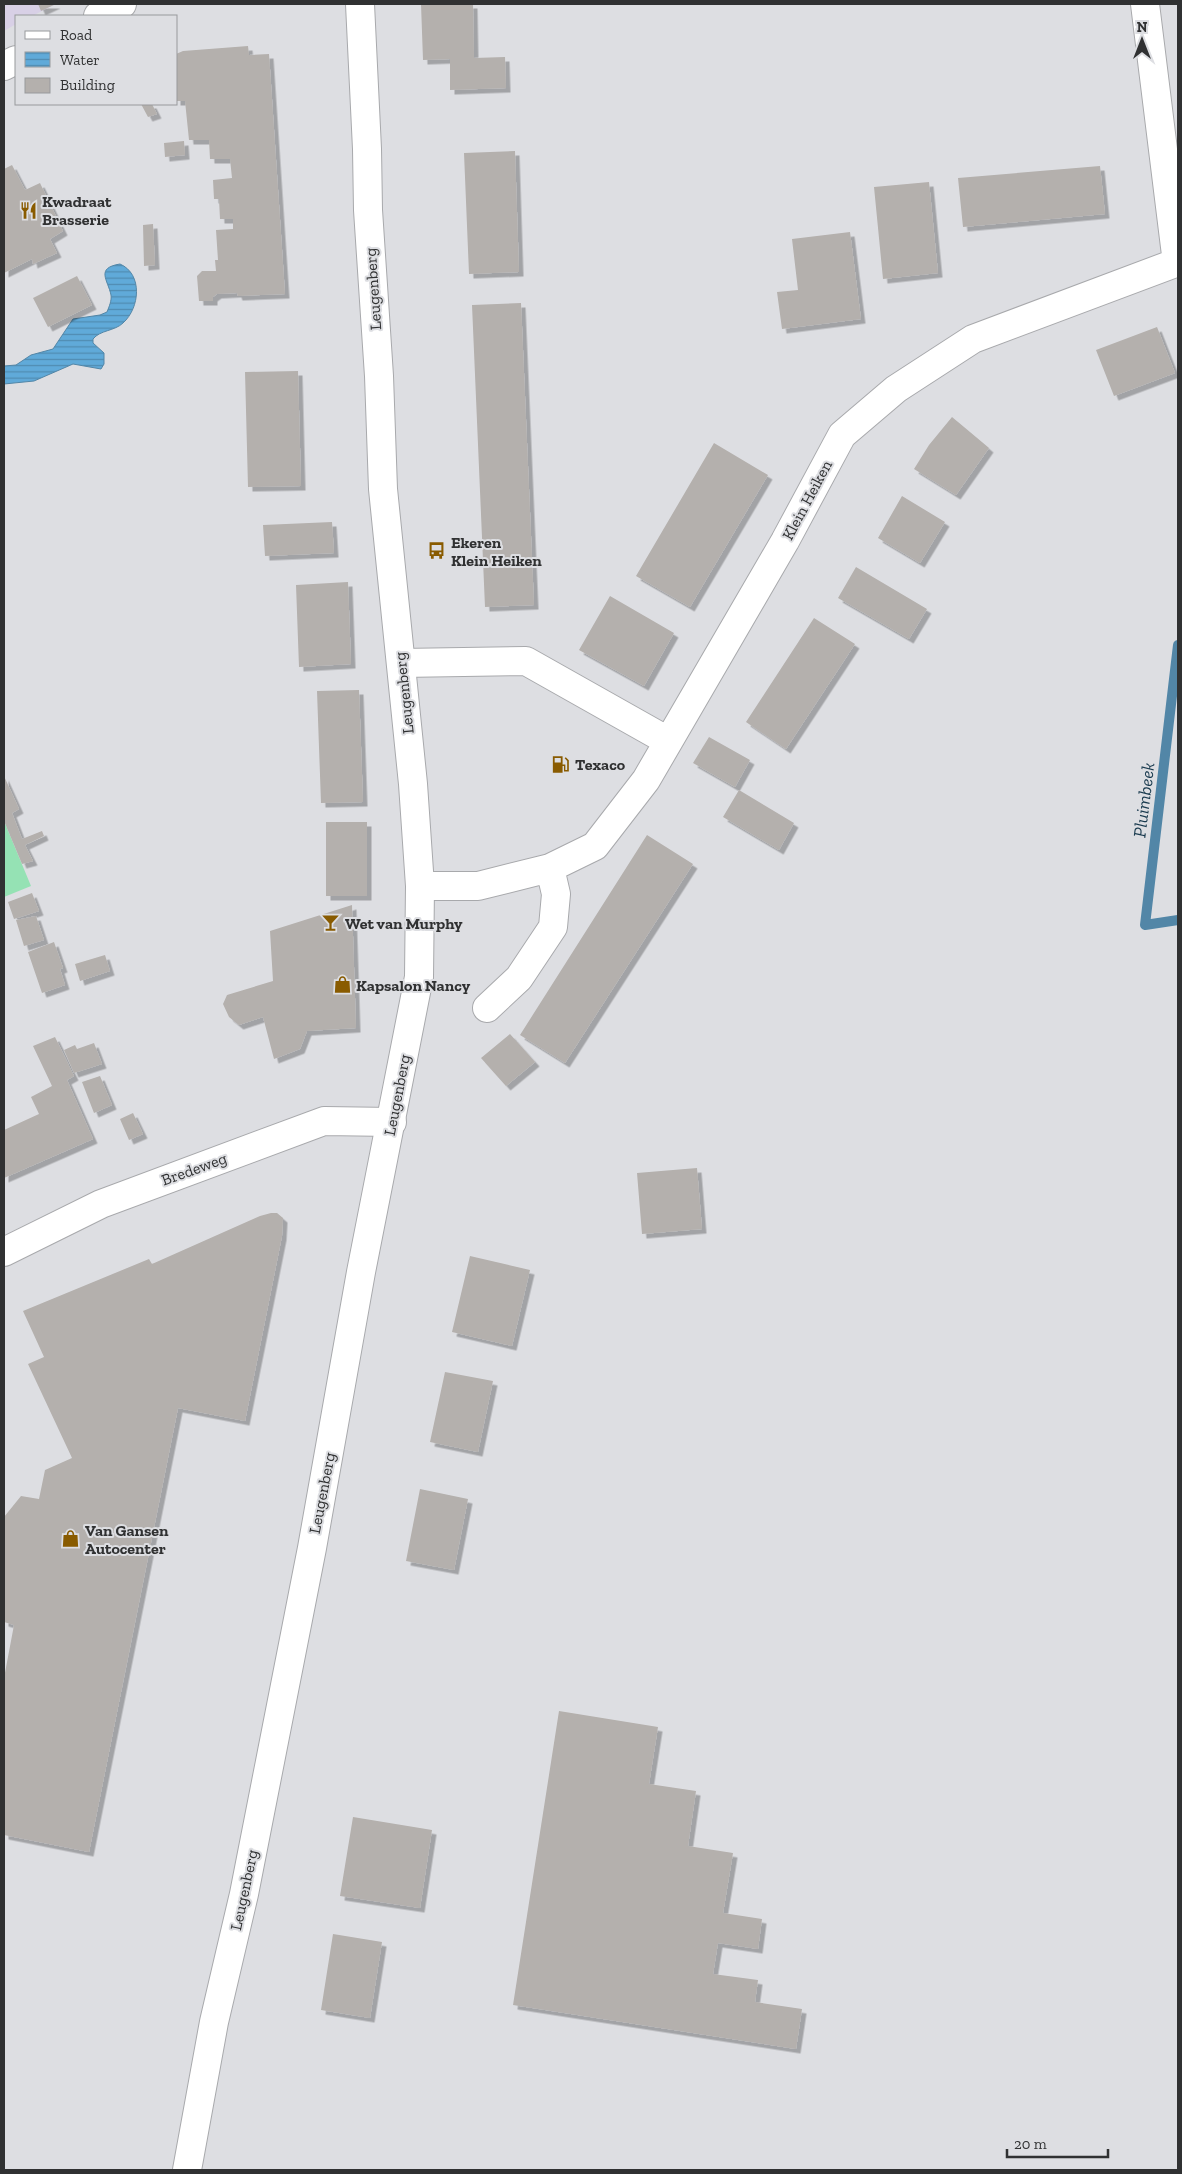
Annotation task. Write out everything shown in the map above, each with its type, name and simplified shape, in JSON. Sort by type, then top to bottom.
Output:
[{"type":"main road","points":[[100,15],[122,4]]},
{"type":"main road","name":"Leugenberg","points":[[187,2170],[214,2022],[244,1894],[312,1548],[361,1272],[419,977],[420,886],[380,440],[379,376],[368,210],[367,139],[360,4]]},
{"type":"main road","points":[[1145,4],[1178,262]]},
{"type":"main road","name":"Klein Heiken","points":[[420,886],[478,886],[550,868],[595,846],[646,780],[785,541],[842,435],[896,389],[973,339],[1178,262]]},
{"type":"main road","points":[[401,663],[526,661],[668,741]]},
{"type":"main road","points":[[487,1008],[519,978],[553,927],[556,894],[550,868]]},
{"type":"main road","name":"Bredeweg","points":[[4,1252],[101,1204],[324,1121],[392,1122]]},
{"type":"shaded area","points":[[4,4],[56,4],[34,15],[15,15],[15,25],[4,31]]},
{"type":"green space","points":[[4,821],[31,886],[4,897]]},
{"type":"water","points":[[120,264],[133,275],[136,283],[136,300],[129,317],[120,326],[93,339],[93,343],[104,353],[104,364],[101,369],[73,364],[34,381],[4,384],[4,366],[16,365],[31,355],[53,349],[73,319],[100,315],[107,312],[111,297],[105,272],[108,268]]},
{"type":"building","points":[[38,4],[56,4],[41,11]]},
{"type":"building","points":[[421,4],[473,4],[474,58],[505,57],[506,88],[450,90],[450,59],[423,60]]},
{"type":"building","points":[[248,46],[249,55],[269,54],[285,294],[238,296],[237,293],[217,294],[213,297],[213,301],[199,301],[197,276],[202,271],[216,271],[215,260],[218,260],[216,230],[233,229],[233,219],[220,219],[219,199],[214,199],[213,180],[232,178],[230,159],[210,159],[209,140],[189,140],[185,101],[178,101],[178,53],[183,51]]},
{"type":"building","points":[[142,105],[152,105],[157,114],[148,117]]},
{"type":"building","points":[[184,141],[185,155],[165,157],[164,143]]},
{"type":"building","points":[[515,151],[519,272],[469,274],[464,153]]},
{"type":"building","name":"Kwadraat Brasserie","points":[[12,165],[25,190],[40,183],[63,231],[50,239],[57,253],[33,264],[32,259],[4,273],[4,169]]},
{"type":"building","points":[[1100,166],[1105,214],[963,227],[958,178]]},
{"type":"building","points":[[929,182],[938,273],[883,279],[874,187]]},
{"type":"building","points":[[153,224],[155,265],[144,266],[143,225]]},
{"type":"building","points":[[850,232],[861,319],[782,329],[777,292],[798,290],[792,239]]},
{"type":"building","points":[[77,276],[92,305],[48,327],[33,298]]},
{"type":"building","points":[[521,303],[534,605],[485,607],[472,305]]},
{"type":"building","points":[[1157,327],[1175,373],[1114,396],[1096,350]]},
{"type":"building","points":[[298,371],[301,486],[248,487],[245,372]]},
{"type":"building","points":[[952,417],[989,448],[956,495],[914,469],[929,445]]},
{"type":"building","points":[[714,443],[768,475],[690,607],[636,576]]},
{"type":"building","points":[[902,496],[945,522],[920,563],[878,538]]},
{"type":"building","points":[[332,522],[334,553],[265,556],[263,525]]},
{"type":"building","points":[[856,567],[927,609],[909,639],[838,598]]},
{"type":"building","points":[[348,582],[351,664],[299,667],[296,585]]},
{"type":"building","points":[[610,596],[674,633],[644,686],[579,650]]},
{"type":"building","points":[[814,618],[855,644],[786,749],[746,722]]},
{"type":"building","points":[[359,690],[363,802],[321,803],[317,691]]},
{"type":"building","points":[[709,737],[750,760],[735,787],[693,763]]},
{"type":"building","points":[[4,776],[19,809],[12,813],[22,839],[42,831],[44,836],[25,845],[33,861],[22,864],[4,821]]},
{"type":"building","points":[[739,790],[794,823],[779,850],[723,817]]},
{"type":"building","points":[[326,822],[367,822],[367,896],[326,896]]},
{"type":"building","points":[[647,835],[693,864],[565,1063],[520,1035]]},
{"type":"building","points":[[32,893],[39,911],[14,919],[8,902]]},
{"type":"building","points":[[352,905],[356,1028],[307,1031],[300,1049],[274,1059],[263,1017],[239,1025],[229,1017],[223,1004],[227,995],[273,981],[270,931]]},
{"type":"building","points":[[36,916],[44,940],[24,946],[16,920]]},
{"type":"building","points":[[54,942],[63,968],[60,969],[65,985],[42,993],[28,952]]},
{"type":"building","points":[[105,955],[110,971],[80,981],[75,964]]},
{"type":"building","points":[[510,1034],[535,1062],[506,1086],[481,1058]]},
{"type":"building","points":[[55,1037],[74,1076],[67,1080],[93,1139],[4,1178],[4,1130],[39,1114],[31,1097],[52,1086],[33,1046]]},
{"type":"building","points":[[94,1043],[102,1064],[74,1073],[64,1050],[75,1045],[77,1049]]},
{"type":"building","points":[[100,1076],[112,1105],[94,1113],[82,1082]]},
{"type":"building","points":[[133,1113],[143,1134],[129,1140],[120,1119]]},
{"type":"building","points":[[697,1168],[702,1229],[642,1234],[637,1173]]},
{"type":"building","points":[[277,1213],[283,1218],[282,1236],[245,1421],[178,1408],[89,1852],[4,1835],[4,1678],[14,1625],[4,1622],[4,1517],[21,1496],[39,1499],[45,1470],[72,1458],[28,1364],[44,1357],[23,1311],[149,1259],[152,1264],[260,1216]]},
{"type":"building","points":[[470,1256],[530,1270],[512,1346],[452,1332]]},
{"type":"building","points":[[445,1372],[493,1381],[478,1452],[430,1442]]},
{"type":"building","points":[[420,1489],[468,1499],[454,1570],[406,1561]]},
{"type":"building","points":[[559,1711],[658,1727],[649,1784],[696,1791],[688,1846],[733,1853],[723,1913],[762,1919],[758,1949],[718,1943],[713,1974],[758,1980],[755,2002],[802,2009],[796,2049],[513,2005]]},
{"type":"building","points":[[353,1817],[432,1830],[420,1908],[340,1896]]},
{"type":"building","points":[[333,1934],[382,1942],[370,2018],[321,2010]]},
{"type":"waterway","name":"Pluimbeek","points":[[1178,645],[1145,925],[1178,920]]},
{"type":"place","name":"Kwadraat Brasserie","points":[[28,210]]},
{"type":"place","name":"Ekeren Klein Heiken","points":[[437,551]]},
{"type":"place","name":"Texaco","points":[[561,764]]},
{"type":"place","name":"Wet van Murphy","points":[[331,923]]},
{"type":"place","name":"Kapsalon Nancy","points":[[342,985]]},
{"type":"place","name":"Van Gansen Autocenter","points":[[71,1539]]}]
